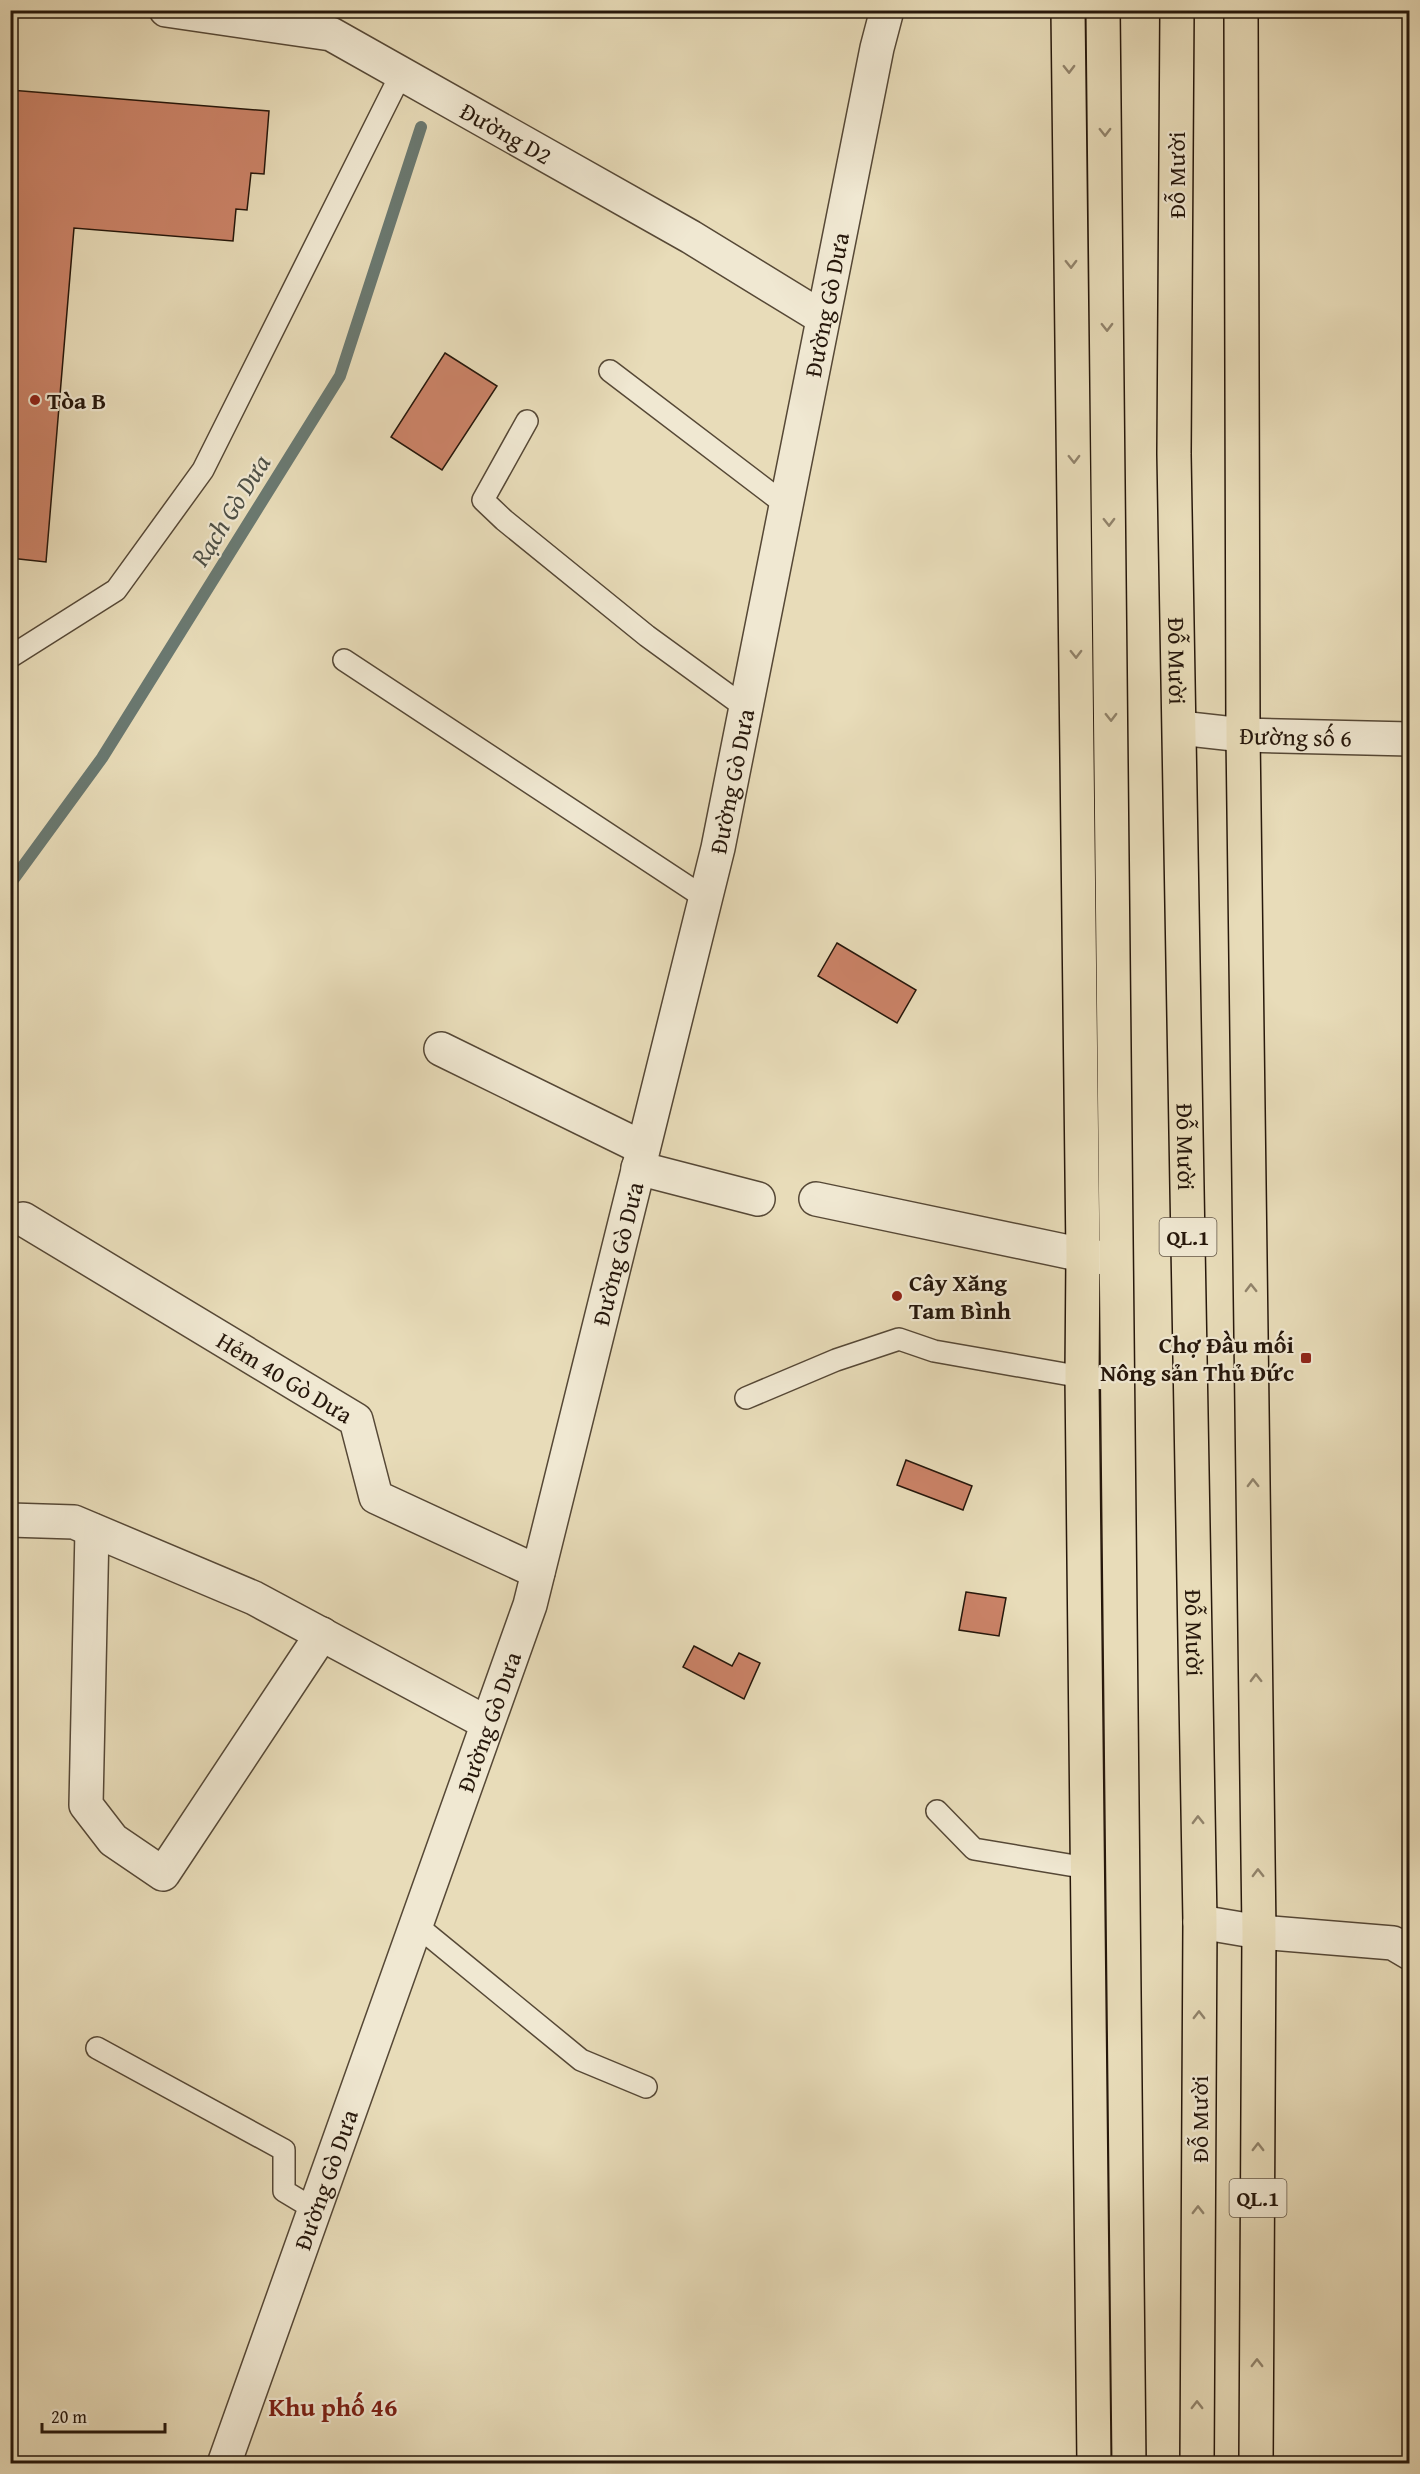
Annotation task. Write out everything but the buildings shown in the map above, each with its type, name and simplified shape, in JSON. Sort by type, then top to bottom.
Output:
[{"type":"highway","points":[[1103,10],[1129,2463]]},
{"type":"highway","name":"Đỗ Mười","points":[[1177,10],[1174,454],[1200,1922],[1197,2463]]},
{"type":"highway","name":"QL.1","points":[[1240,10],[1243,735],[1259,1932],[1256,2463]]},
{"type":"highway","points":[[1062,15],[1083,1255],[1082,1377],[1094,2463]]},
{"type":"street","name":"Đường D2","points":[[166,10],[331,34],[691,237],[823,318]]},
{"type":"street","name":"Đường Gò Dưa","points":[[224,2463],[530,1605],[705,898],[746,708],[877,48],[887,10]]},
{"type":"street","name":"Đường số 6","points":[[1180,728],[1243,735],[1410,739]]},
{"type":"street","points":[[441,1049],[640,1158],[758,1199]]},
{"type":"street","points":[[816,1199],[1083,1255],[1116,1259]]},
{"type":"street","name":"Hẻm 40 Gò Dưa","points":[[23,1219],[357,1420],[376,1497],[538,1572]]},
{"type":"street","points":[[10,1520],[75,1522],[254,1598],[488,1723]]},
{"type":"street","points":[[92,1530],[86,1805],[112,1840],[163,1874],[322,1634]]},
{"type":"street","points":[[1200,1922],[1259,1932],[1404,1944]]},
{"type":"lane","points":[[10,657],[116,590],[203,470],[401,74]]},
{"type":"lane","points":[[610,371],[786,505]]},
{"type":"lane","points":[[527,420],[483,500],[504,520],[647,636],[746,708]]},
{"type":"lane","points":[[344,660],[705,898]]},
{"type":"lane","points":[[746,1398],[836,1360],[899,1339],[934,1351],[1082,1377],[1118,1380]]},
{"type":"lane","points":[[937,1811],[974,1849],[1087,1868]]},
{"type":"lane","points":[[415,1924],[581,2060],[646,2087]]},
{"type":"lane","points":[[97,2048],[284,2150],[284,2191],[314,2209]]},
{"type":"waterway","name":"Rạch Gò Dưa","points":[[10,884],[102,758],[340,376],[421,127]]},
{"type":"place","name":"Tòa B","points":[[35,400]]},
{"type":"place","name":"Cây Xăng Tam Bình","points":[[897,1296]]},
{"type":"place","name":"Chợ Đầu mối Nông sản Thủ Đức","points":[[1306,1358]]},
{"type":"district","name":"Khu phố 46","points":[[333,2406]]}]
